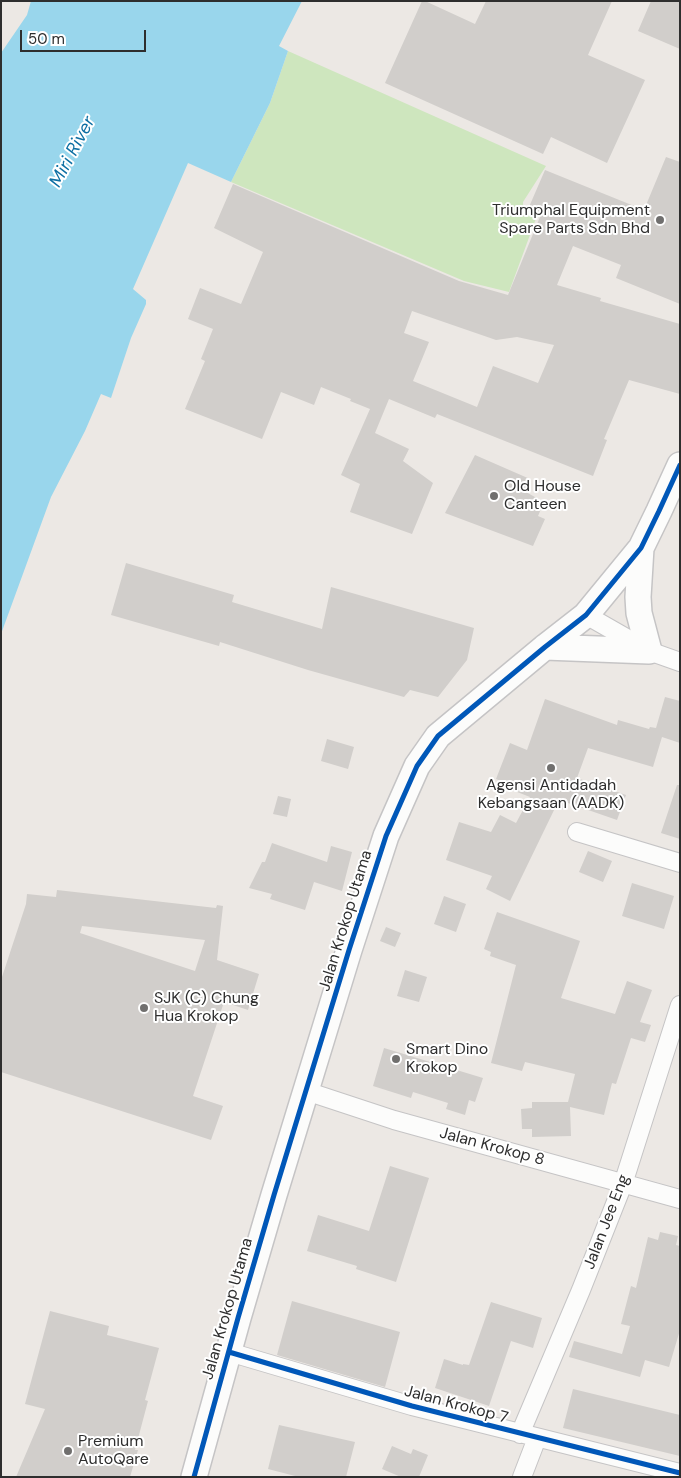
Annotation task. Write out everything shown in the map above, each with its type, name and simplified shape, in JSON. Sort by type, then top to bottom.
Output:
[{"type":"street","name":"Jalan Krokop Utama","points":[[194,1477],[306,1091],[386,836],[417,766],[438,736],[586,615],[641,548],[680,465]]},
{"type":"street","points":[[641,548],[638,597],[639,614],[649,651]]},
{"type":"street","points":[[586,615],[649,651],[680,662]]},
{"type":"street","points":[[545,647],[649,651]]},
{"type":"street","points":[[577,832],[680,862]]},
{"type":"street","name":"Jalan Jee Eng","points":[[522,1477],[529,1436],[581,1290],[623,1184],[676,1027],[680,1005]]},
{"type":"street","name":"Jalan Krokop 8","points":[[306,1091],[394,1120],[680,1199]]},
{"type":"street","name":"Jalan Krokop 7","points":[[229,1352],[412,1406],[680,1473]]},
{"type":"green space","points":[[288,51],[546,166],[523,202],[523,210],[538,213],[509,292],[464,281],[231,182],[270,103]]},
{"type":"water","name":"Miri River","points":[[31,1],[302,1],[279,46],[288,51],[270,103],[231,182],[188,163],[133,289],[146,300],[146,304],[131,338],[111,398],[101,394],[85,431],[51,497],[1,634],[1,53],[27,15]]},
{"type":"building","points":[[422,1],[475,24],[486,1],[612,1],[588,55],[645,80],[607,163],[551,137],[543,154],[385,83]]},
{"type":"building","points":[[651,1],[680,1],[680,49],[638,31]]},
{"type":"building","points":[[666,157],[680,162],[680,304],[616,278],[621,265],[573,246],[557,285],[601,298],[600,301],[680,324],[680,394],[629,380],[604,439],[607,440],[593,476],[437,414],[435,418],[389,399],[375,433],[409,449],[403,461],[433,483],[412,534],[350,512],[360,484],[341,475],[370,409],[321,387],[314,405],[281,392],[262,439],[185,409],[205,361],[201,359],[213,329],[188,319],[200,288],[241,304],[263,252],[214,228],[233,184],[459,281],[508,295],[542,212],[529,207],[545,170],[644,210]],"holes":[[[412,311],[496,340],[517,337],[554,345],[538,383],[493,366],[477,407],[413,381],[429,342],[404,333]]]},
{"type":"building","name":"Old House Canteen","points":[[475,455],[530,479],[524,491],[544,502],[538,516],[545,519],[533,546],[445,513]]},
{"type":"building","points":[[126,563],[234,595],[232,602],[322,629],[331,587],[474,628],[467,660],[438,697],[410,690],[404,697],[308,670],[220,642],[219,646],[111,615]]},
{"type":"building","points":[[665,697],[680,701],[680,743],[662,737],[653,767],[588,748],[577,778],[626,795],[617,820],[568,803],[566,810],[556,806],[510,901],[486,889],[492,876],[446,860],[459,822],[491,832],[500,815],[516,823],[530,797],[512,790],[514,786],[496,779],[510,743],[527,750],[545,699],[617,725],[618,720],[649,729],[650,727],[656,728]]},
{"type":"building","points":[[327,739],[354,747],[348,769],[321,761]]},
{"type":"building","points":[[677,785],[680,785],[680,839],[661,833]]},
{"type":"building","points":[[278,796],[291,799],[287,817],[273,814]]},
{"type":"building","points":[[272,843],[327,862],[331,846],[352,852],[342,891],[314,882],[305,910],[270,899],[272,894],[249,888],[262,862],[265,862]]},
{"type":"building","points":[[588,851],[612,861],[603,882],[579,872]]},
{"type":"building","points":[[632,883],[674,896],[664,929],[622,916]]},
{"type":"building","name":"SJK (C) Chung Hua Krokop","points":[[57,890],[216,908],[217,905],[223,906],[217,960],[259,974],[248,1010],[224,1002],[193,1096],[223,1106],[211,1140],[1,1072],[1,980],[26,904],[27,894],[56,897]],"holes":[[[82,926],[205,940],[195,971],[80,933]]]},
{"type":"building","points":[[444,896],[466,904],[456,932],[434,924]]},
{"type":"building","points":[[497,912],[580,941],[561,998],[615,1014],[627,981],[652,990],[640,1022],[651,1025],[645,1042],[631,1038],[616,1084],[612,1083],[604,1115],[570,1107],[571,1136],[532,1137],[532,1129],[522,1129],[521,1109],[532,1108],[532,1102],[568,1102],[575,1074],[525,1062],[522,1071],[491,1063],[516,965],[490,956],[491,952],[484,949]]},
{"type":"building","points":[[386,927],[401,933],[395,947],[380,941]]},
{"type":"building","points":[[405,970],[427,977],[419,1002],[397,996]]},
{"type":"building","points":[[384,1048],[483,1078],[475,1102],[469,1100],[465,1115],[446,1109],[448,1103],[413,1092],[411,1098],[373,1086]]},
{"type":"building","points":[[390,1166],[429,1178],[396,1282],[356,1269],[357,1266],[307,1251],[318,1215],[369,1231]]},
{"type":"building","points":[[660,1232],[678,1236],[676,1245],[680,1246],[680,1330],[669,1367],[645,1360],[640,1377],[569,1357],[574,1341],[622,1354],[630,1326],[621,1324],[631,1286],[636,1288],[648,1237],[658,1240]]},
{"type":"building","points":[[292,1301],[400,1332],[385,1387],[277,1355]]},
{"type":"building","points":[[491,1302],[542,1318],[533,1348],[511,1341],[489,1406],[435,1388],[444,1359],[469,1365]]},
{"type":"building","points":[[50,1311],[109,1326],[107,1335],[159,1348],[145,1400],[148,1401],[135,1450],[138,1450],[130,1477],[16,1477],[45,1409],[25,1404]]},
{"type":"building","points":[[573,1389],[680,1415],[680,1456],[563,1428]]},
{"type":"building","points":[[279,1425],[355,1442],[346,1477],[299,1477],[268,1469]]},
{"type":"building","points":[[392,1446],[411,1454],[413,1449],[428,1455],[419,1477],[401,1477],[382,1469]]},
{"type":"cycle path","points":[[194,1477],[274,1195],[349,950],[386,836],[417,766],[438,736],[586,615],[641,548],[680,465]]},
{"type":"cycle path","points":[[229,1352],[412,1406],[680,1473]]},
{"type":"place","name":"Triumphal Equipment Spare Parts Sdn Bhd","points":[[660,220]]},
{"type":"place","name":"Old House Canteen","points":[[494,496]]},
{"type":"place","name":"Agensi Antidadah Kebangsaan (AADK)","points":[[551,768]]},
{"type":"place","name":"SJK (C) Chung Hua Krokop","points":[[144,1008]]},
{"type":"place","name":"Smart Dino Krokop","points":[[396,1059]]},
{"type":"place","name":"Premium AutoQare","points":[[68,1451]]}]
